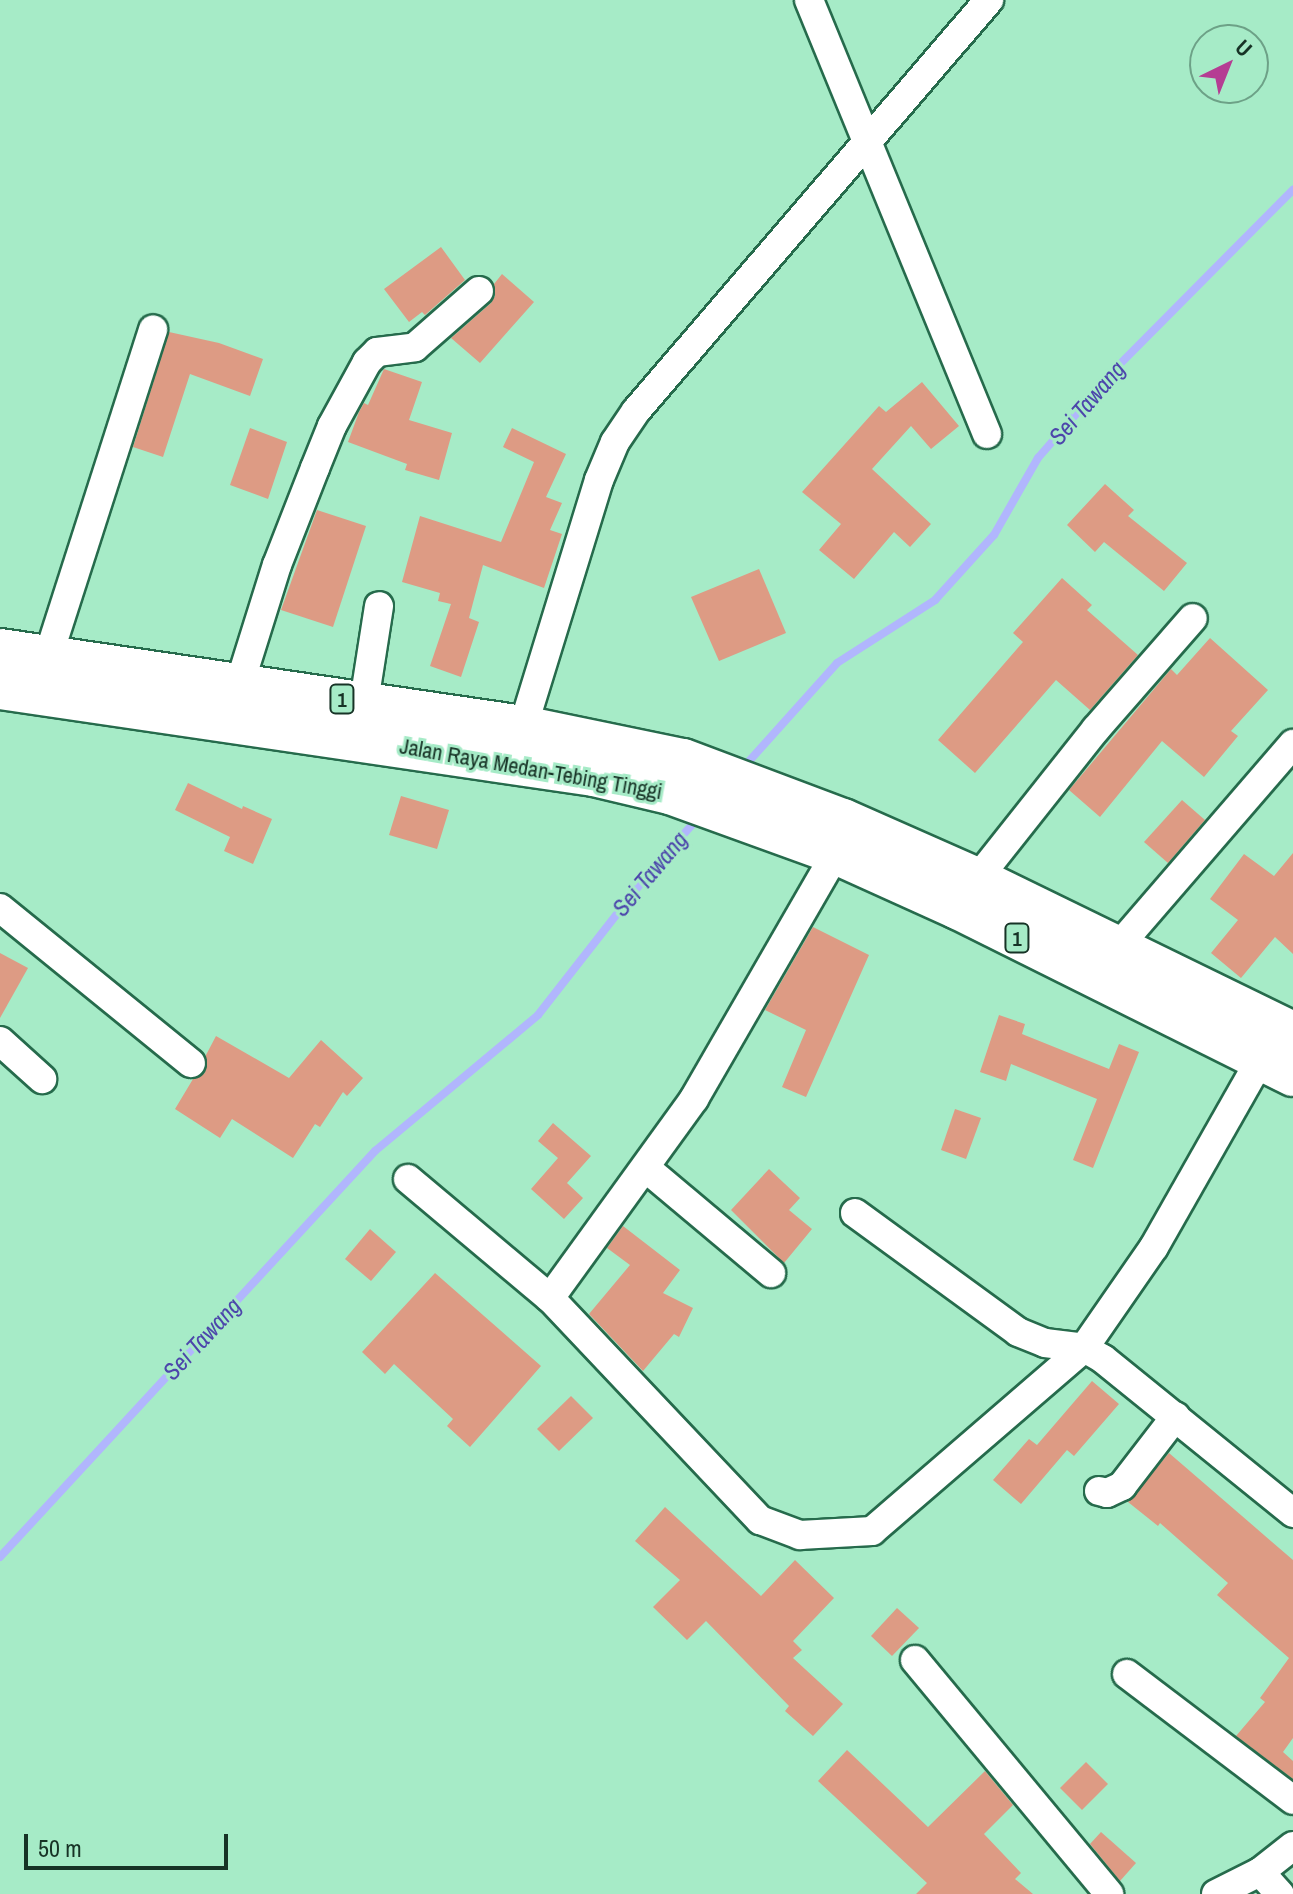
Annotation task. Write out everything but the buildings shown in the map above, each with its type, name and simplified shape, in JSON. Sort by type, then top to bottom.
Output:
[{"type":"highway","name":"Jalan Raya Medan-Tebing Tinggi","points":[[0,650],[523,727],[740,798],[843,820],[977,879],[1293,1033]]},
{"type":"highway","name":"Jalan Raya Medan-Tebing Tinggi","points":[[0,688],[594,775],[676,776]]},
{"type":"highway","name":"Jalan Raya Medan-Tebing Tinggi","points":[[740,798],[836,853],[958,908],[1285,1071]]},
{"type":"street","points":[[809,0],[987,434]]},
{"type":"street","points":[[523,727],[599,480],[615,442],[636,411],[989,0]]},
{"type":"street","points":[[239,686],[277,565],[320,455],[367,362],[377,352],[415,347],[479,291]]},
{"type":"street","points":[[48,657],[153,329]]},
{"type":"street","points":[[364,702],[379,606]]},
{"type":"street","points":[[977,879],[1096,729],[1193,618]]},
{"type":"street","points":[[1116,949],[1293,744]]},
{"type":"street","points":[[550,1298],[647,1169],[694,1099],[836,853]]},
{"type":"street","points":[[0,908],[191,1063]]},
{"type":"street","points":[[0,1041],[42,1079]]},
{"type":"street","points":[[408,1179],[550,1298],[760,1520],[800,1535],[872,1531],[1084,1348],[1154,1247],[1285,1071]]},
{"type":"street","points":[[647,1169],[771,1273]]},
{"type":"street","points":[[855,1213],[918,1262],[1018,1332],[1045,1343],[1084,1348],[1103,1359],[1293,1513]]},
{"type":"street","points":[[1099,1491],[1107,1493],[1122,1486],[1176,1416]]},
{"type":"street","points":[[915,1660],[1109,1894]]},
{"type":"street","points":[[1127,1674],[1293,1800]]},
{"type":"street","points":[[1216,1894],[1260,1872],[1293,1846]]},
{"type":"street","points":[[1260,1872],[1280,1894]]},
{"type":"waterway","name":"Sei Tawang","points":[[742,769],[837,663],[935,600],[994,535],[1038,458],[1117,367],[1293,190]]},
{"type":"waterway","name":"Sei Tawang","points":[[0,1557],[375,1151],[538,1015],[648,874],[698,818]]}]
